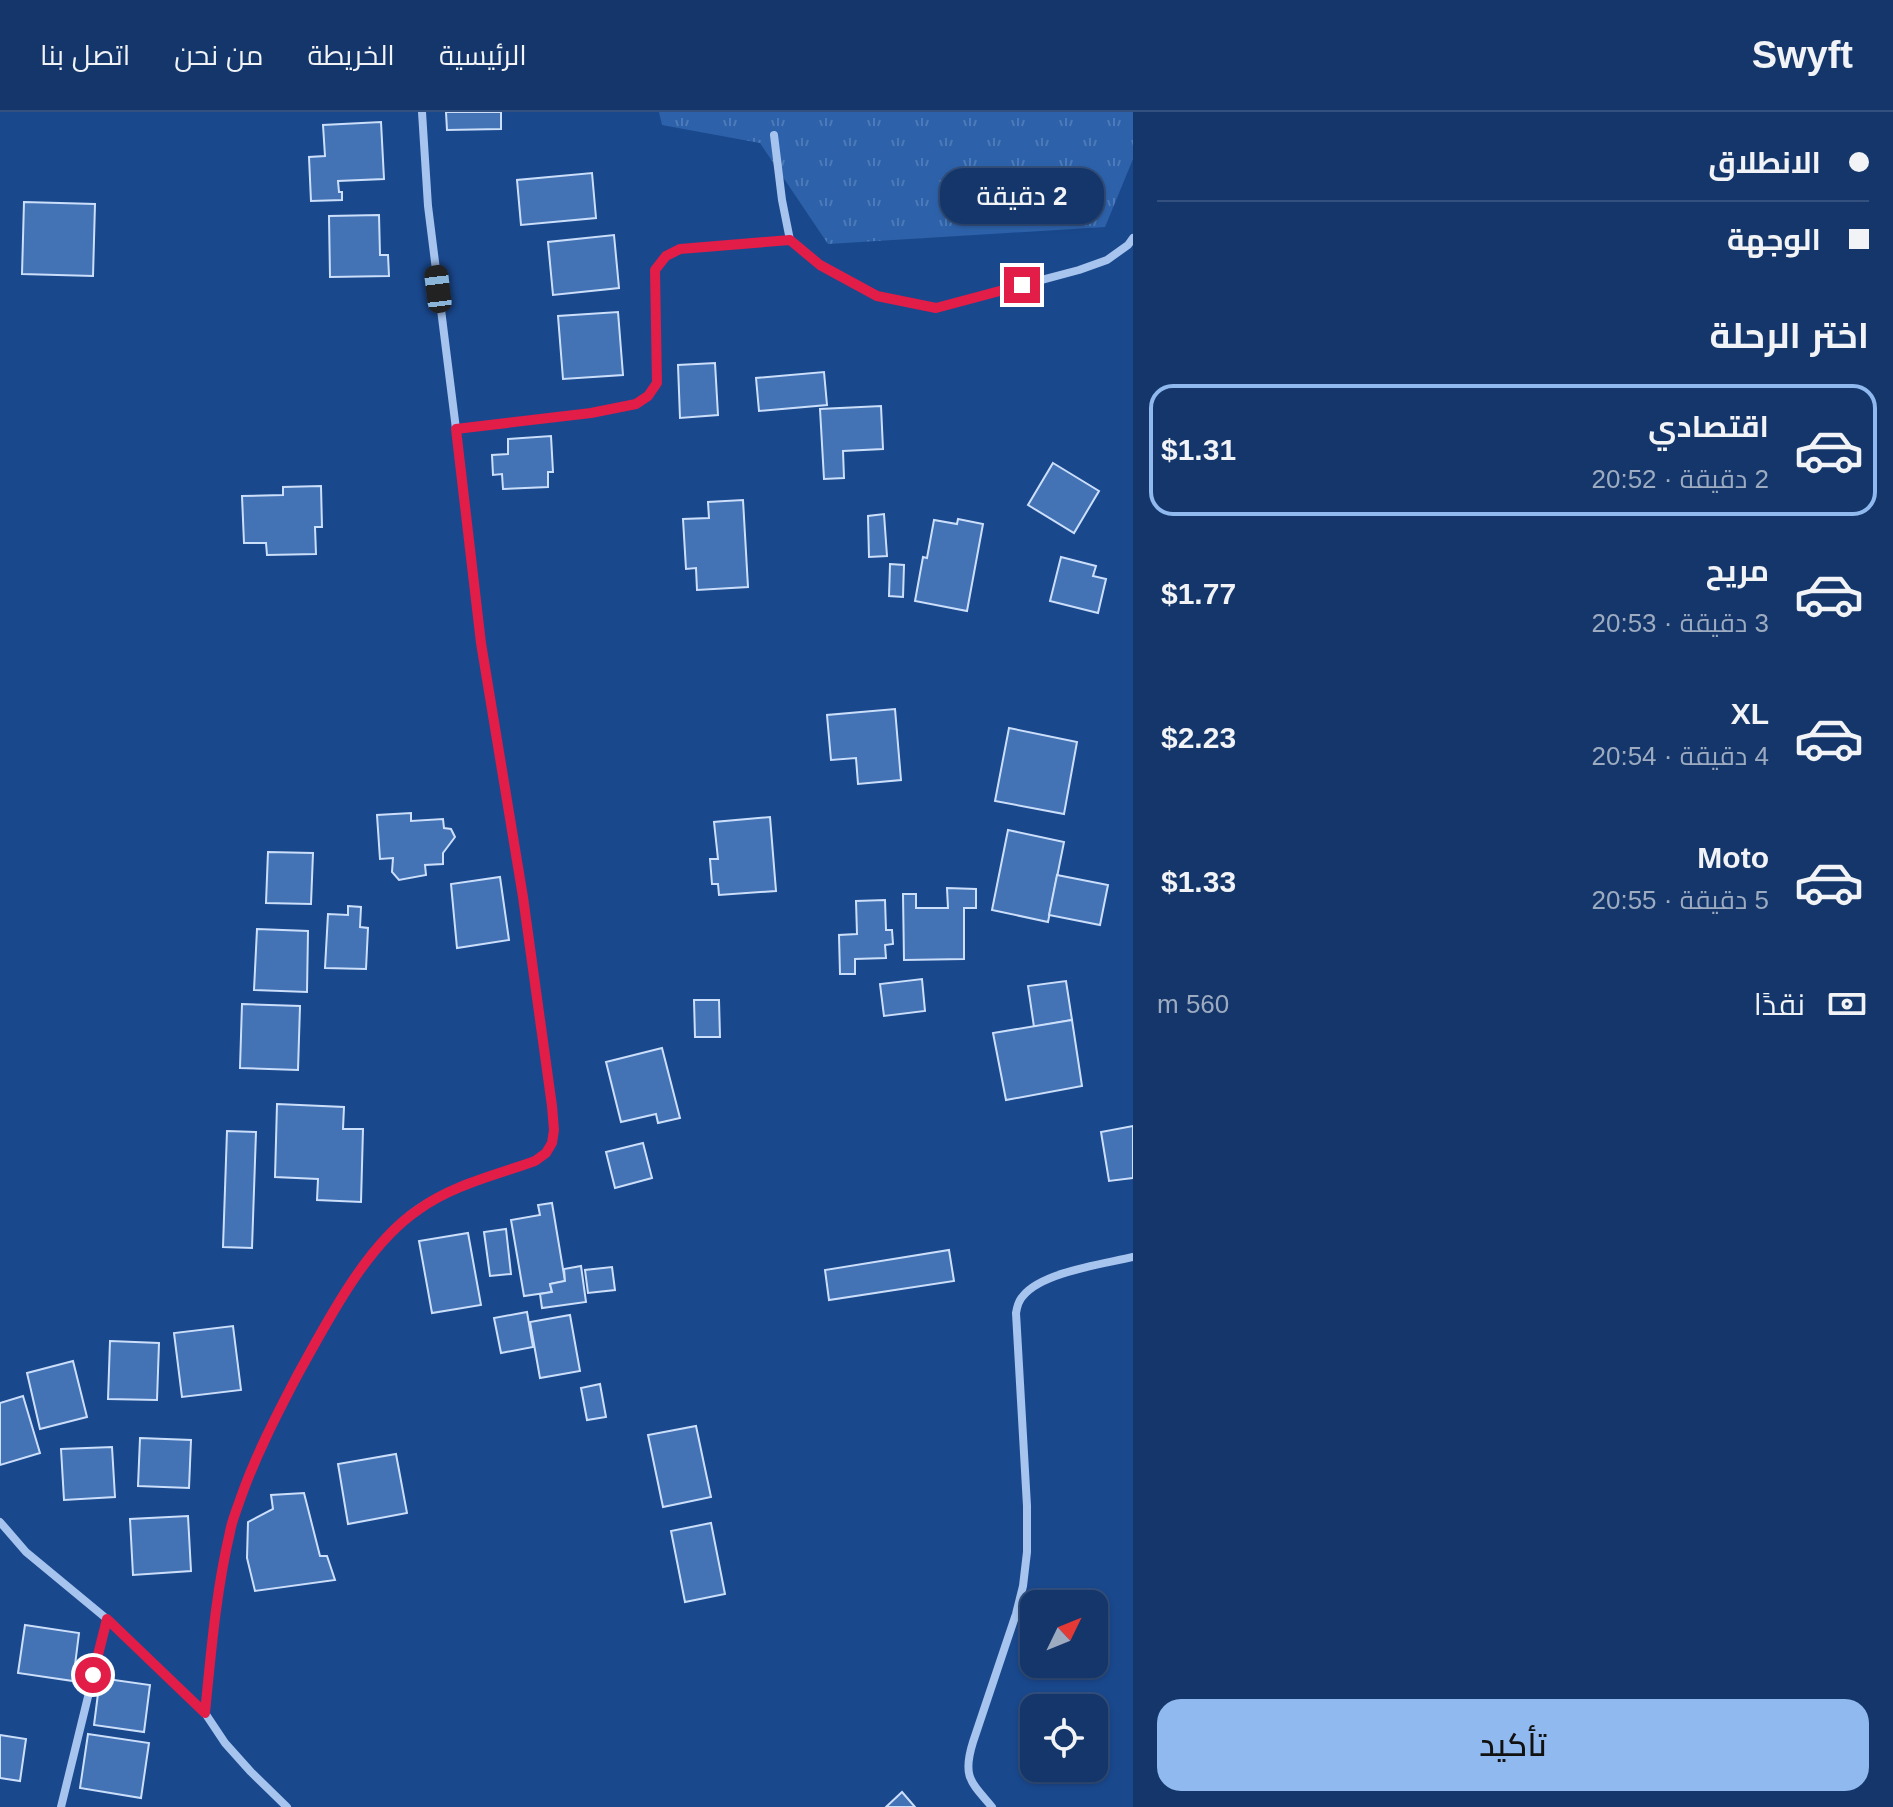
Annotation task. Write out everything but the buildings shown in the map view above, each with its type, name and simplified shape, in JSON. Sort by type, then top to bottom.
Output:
[{"type":"street","points":[[205,1713],[230,1529],[251,1469],[273,1420],[325,1325],[383,1241],[414,1212],[440,1195],[535,1161],[546,1153],[554,1130],[523,897],[481,643],[428,206],[422,112]]},
{"type":"street","points":[[774,135],[790,240],[820,265],[877,296],[936,308],[1079,270],[1107,260],[1133,238]]},
{"type":"street","points":[[456,429],[591,413],[636,404],[648,396],[657,383],[655,270],[666,256],[680,249],[790,240]]},
{"type":"street","points":[[992,1807],[971,1781],[968,1769],[973,1742],[1016,1614],[1027,1552],[1016,1313],[1021,1297],[1032,1287],[1055,1276],[1133,1257]]},
{"type":"street","points":[[0,1522],[26,1552],[107,1619],[205,1713],[225,1743],[287,1807]]},
{"type":"street","points":[[61,1807],[107,1619]]},
{"type":"green space","points":[[659,112],[1133,112],[1133,159],[1105,227],[828,244],[760,143],[662,125]]},
{"type":"route","points":[[93,1675],[107,1619],[205,1713],[230,1529],[251,1469],[273,1420],[325,1325],[383,1241],[414,1212],[440,1195],[535,1161],[546,1153],[552,1143],[552,1106],[538,1000],[481,643],[456,429],[591,413],[636,404],[648,396],[657,383],[655,270],[666,256],[680,249],[790,240],[820,265],[877,296],[936,308],[1022,285]]}]
